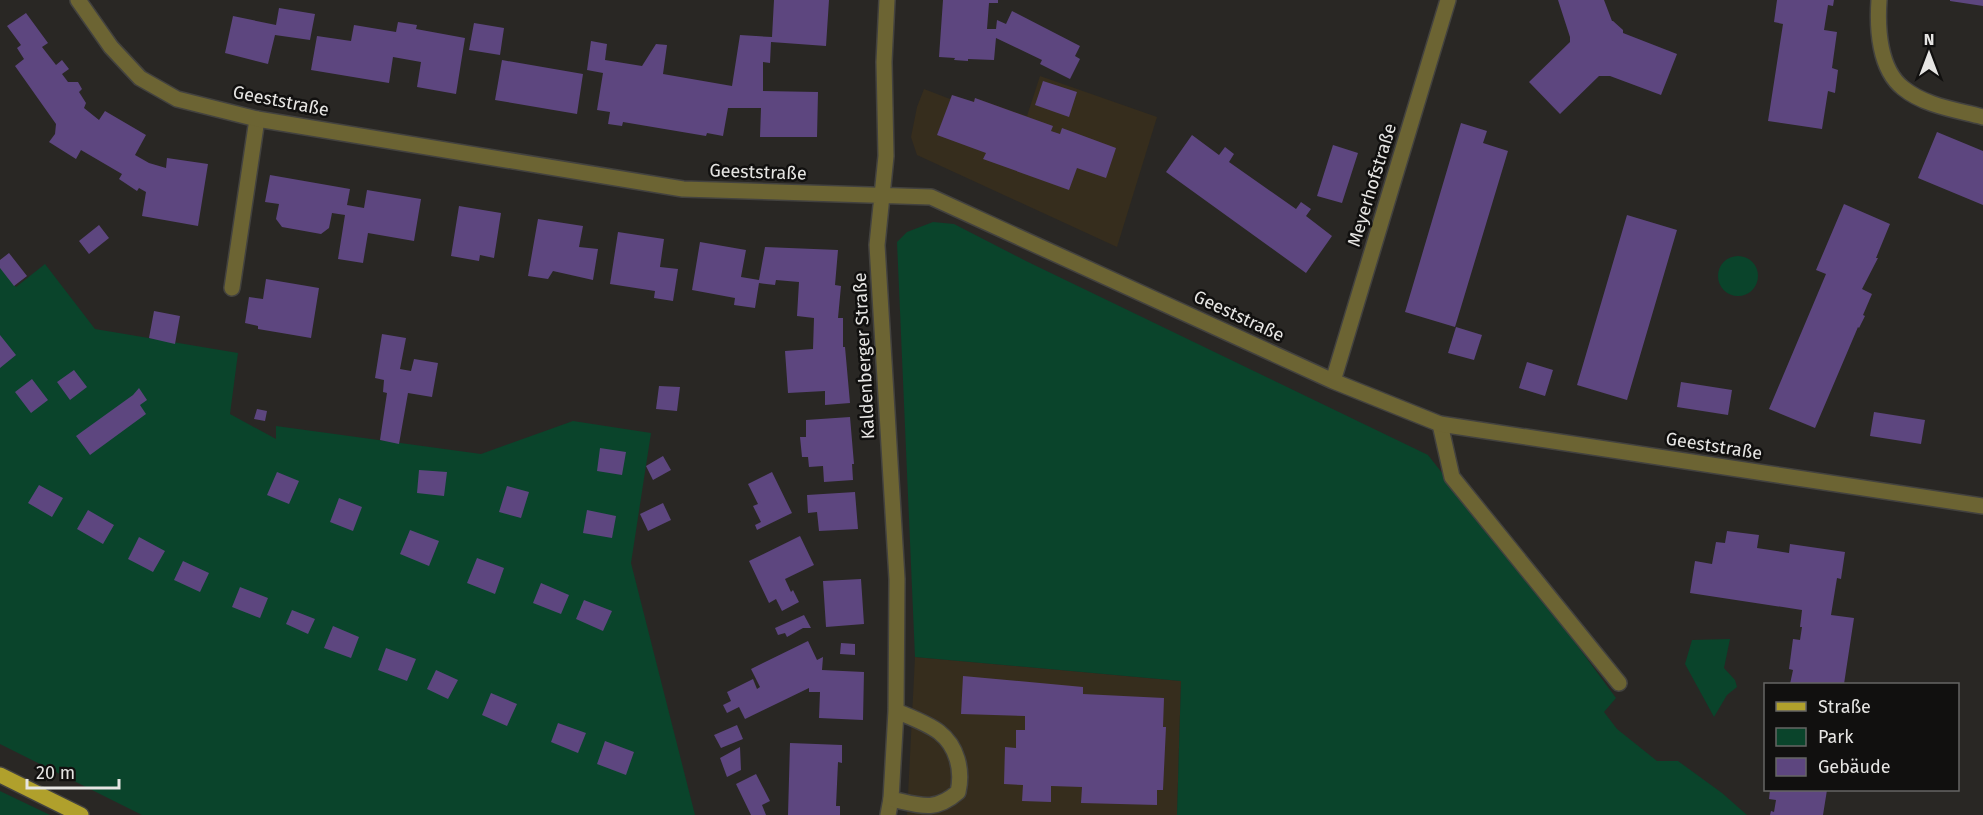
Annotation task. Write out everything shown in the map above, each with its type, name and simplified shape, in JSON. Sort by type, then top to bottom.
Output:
[{"type":"main road","points":[[0,775],[81,815]]},
{"type":"street","name":"Geeststraße","points":[[78,0],[111,47],[140,78],[177,99],[257,119],[683,189],[931,197],[1333,381],[1440,424],[1983,506]]},
{"type":"street","name":"Kaldenberger Straße","points":[[886,0],[884,62],[886,156],[877,245],[897,579],[896,711],[888,815]]},
{"type":"street","name":"Meyerhofstraße","points":[[1333,381],[1448,0]]},
{"type":"street","points":[[1879,0],[1878,18],[1884,56],[1889,70],[1903,88],[1945,108],[1983,117]]},
{"type":"street","points":[[232,288],[257,119]]},
{"type":"street","points":[[1440,424],[1452,477],[1618,683]]},
{"type":"street","points":[[891,799],[915,804],[940,805],[958,792],[961,780],[961,769],[953,749],[939,732],[896,711]]},
{"type":"shaded area","points":[[1040,76],[1157,117],[1117,247],[917,155],[911,137],[917,107],[924,89],[950,99],[952,95],[973,102],[975,98],[1027,116]]},
{"type":"shaded area","points":[[915,657],[1181,681],[1177,815],[907,815]]},
{"type":"green space","points":[[933,222],[954,224],[1428,455],[1568,633],[1616,698],[1604,712],[1617,729],[1657,761],[1678,761],[1722,793],[1747,815],[1177,815],[1181,681],[915,657],[897,242],[907,232]]},
{"type":"green space","points":[[1738,256],[1746,257],[1752,262],[1757,268],[1757,284],[1752,290],[1746,295],[1738,296],[1730,295],[1724,290],[1719,284],[1718,276],[1719,268],[1724,262],[1730,257]]},
{"type":"green space","points":[[45,264],[95,329],[238,353],[230,414],[276,439],[276,426],[481,454],[573,421],[651,433],[631,563],[695,815],[142,815],[0,744],[0,266],[16,287]]},
{"type":"green space","points":[[1730,639],[1724,668],[1735,680],[1737,687],[1727,695],[1714,717],[1685,664],[1692,640]]},
{"type":"green space","points":[[0,791],[50,815],[0,815]]},
{"type":"building","points":[[774,0],[829,0],[826,46],[771,42],[770,63],[763,62],[763,91],[818,92],[817,137],[760,137],[761,108],[728,108],[723,136],[707,133],[706,136],[623,122],[622,126],[608,124],[610,112],[597,110],[603,73],[587,70],[591,41],[607,44],[605,60],[642,66],[656,44],[667,45],[663,74],[732,86],[740,35],[772,37]]},
{"type":"building","points":[[943,0],[998,0],[998,3],[989,3],[987,29],[996,29],[997,20],[1006,24],[1012,11],[1080,46],[1075,56],[1080,59],[1070,79],[1040,64],[1042,60],[996,38],[994,60],[968,59],[968,61],[939,57]]},
{"type":"building","points":[[1558,0],[1604,0],[1612,21],[1623,30],[1623,33],[1677,54],[1661,95],[1610,76],[1599,76],[1560,114],[1529,82],[1570,42]]},
{"type":"building","points":[[1777,0],[1834,0],[1833,6],[1828,5],[1824,30],[1837,32],[1832,68],[1838,70],[1835,93],[1828,91],[1822,129],[1768,121],[1783,24],[1774,22]]},
{"type":"building","points":[[1983,0],[1983,6],[1950,1]]},
{"type":"building","points":[[279,8],[315,14],[310,40],[275,35],[268,64],[225,53],[233,16],[276,25]]},
{"type":"building","points":[[26,13],[48,43],[42,47],[56,65],[62,60],[69,69],[62,74],[68,82],[78,82],[82,89],[79,92],[86,103],[84,108],[99,120],[105,111],[146,135],[135,155],[149,163],[166,168],[167,158],[208,164],[198,226],[142,216],[146,192],[139,188],[137,191],[119,179],[122,174],[81,150],[76,159],[49,142],[55,134],[56,124],[15,66],[24,59],[17,48],[21,45],[7,26]]},
{"type":"building","points":[[398,22],[417,25],[416,29],[465,38],[456,94],[417,87],[421,62],[393,57],[389,83],[311,70],[317,36],[351,41],[354,25],[396,32]]},
{"type":"building","points":[[474,23],[504,28],[500,55],[469,50]]},
{"type":"building","points":[[502,60],[583,74],[577,114],[495,100]]},
{"type":"building","points":[[1043,81],[1077,92],[1069,117],[1035,105]]},
{"type":"building","points":[[952,95],[974,102],[975,98],[1053,126],[1051,131],[1060,134],[1062,128],[1116,148],[1106,178],[1077,168],[1069,190],[983,159],[986,153],[937,135]]},
{"type":"building","points":[[1461,123],[1487,131],[1483,143],[1508,151],[1455,327],[1405,312]]},
{"type":"building","points":[[1937,132],[1983,151],[1983,205],[1918,178]]},
{"type":"building","points":[[1192,135],[1219,155],[1225,147],[1234,154],[1229,162],[1296,209],[1301,202],[1311,209],[1306,216],[1332,236],[1306,273],[1166,172]]},
{"type":"building","points":[[1333,145],[1358,153],[1342,203],[1317,196]]},
{"type":"building","points":[[270,175],[350,189],[347,205],[364,208],[367,190],[421,199],[414,241],[368,233],[363,263],[338,259],[345,215],[332,213],[329,228],[321,234],[282,227],[276,219],[279,204],[265,202]]},
{"type":"building","points":[[1844,204],[1890,224],[1876,258],[1878,258],[1862,289],[1872,294],[1863,315],[1865,316],[1858,327],[1815,428],[1769,409],[1826,274],[1816,270]]},
{"type":"building","points":[[459,206],[501,213],[494,258],[480,255],[479,261],[451,256]]},
{"type":"building","points":[[1627,215],[1677,230],[1627,400],[1577,385]]},
{"type":"building","points":[[538,219],[583,226],[579,247],[598,249],[593,280],[553,271],[548,279],[528,276]]},
{"type":"building","points":[[99,225],[109,238],[89,254],[79,241]]},
{"type":"building","points":[[618,232],[664,239],[660,267],[678,269],[673,301],[654,298],[655,291],[610,284]]},
{"type":"building","points":[[700,242],[746,250],[741,277],[759,280],[765,247],[838,250],[835,285],[841,286],[838,318],[843,318],[843,347],[845,347],[850,403],[825,405],[825,391],[788,393],[785,351],[813,349],[814,318],[797,316],[799,282],[776,280],[775,285],[759,283],[755,308],[734,305],[735,298],[692,290]]},
{"type":"building","points":[[9,253],[27,276],[14,286],[0,268],[0,260]]},
{"type":"building","points":[[266,279],[319,288],[311,338],[258,329],[258,326],[245,323],[249,297],[263,299]]},
{"type":"building","points":[[154,311],[180,316],[175,344],[149,338]]},
{"type":"building","points":[[1456,327],[1482,335],[1474,360],[1448,353]]},
{"type":"building","points":[[382,334],[406,338],[400,369],[411,371],[414,359],[438,363],[432,397],[408,393],[399,444],[380,440],[387,393],[383,392],[384,380],[375,378]]},
{"type":"building","points":[[0,335],[16,355],[0,368]]},
{"type":"building","points":[[1527,362],[1553,370],[1545,396],[1519,388]]},
{"type":"building","points":[[74,370],[87,387],[70,400],[57,382]]},
{"type":"building","points":[[32,379],[48,400],[31,413],[15,392]]},
{"type":"building","points":[[1681,382],[1732,390],[1728,415],[1677,407]]},
{"type":"building","points":[[659,386],[680,387],[677,411],[656,409]]},
{"type":"building","points":[[139,388],[147,400],[140,405],[146,414],[90,455],[76,436],[133,395]]},
{"type":"building","points":[[257,409],[267,411],[265,421],[254,419]]},
{"type":"building","points":[[1874,412],[1925,420],[1921,444],[1870,436]]},
{"type":"building","points":[[850,417],[853,480],[824,482],[823,466],[809,467],[808,457],[802,457],[800,437],[806,437],[806,420]]},
{"type":"building","points":[[600,448],[626,452],[622,475],[597,471]]},
{"type":"building","points":[[663,456],[671,470],[653,480],[646,466]]},
{"type":"building","points":[[419,470],[447,472],[444,496],[417,493]]},
{"type":"building","points":[[277,472],[299,481],[289,504],[267,495]]},
{"type":"building","points":[[772,472],[792,513],[757,530],[755,525],[761,522],[753,506],[758,504],[748,484]]},
{"type":"building","points":[[39,485],[63,498],[52,517],[28,503]]},
{"type":"building","points":[[507,486],[529,492],[521,518],[499,512]]},
{"type":"building","points":[[855,492],[858,529],[819,531],[817,512],[808,513],[807,495]]},
{"type":"building","points":[[339,498],[362,507],[353,531],[330,522]]},
{"type":"building","points":[[663,503],[671,520],[648,531],[640,514]]},
{"type":"building","points":[[88,510],[114,525],[103,544],[77,529]]},
{"type":"building","points":[[587,510],[616,516],[612,538],[583,533]]},
{"type":"building","points":[[410,530],[439,541],[429,566],[400,554]]},
{"type":"building","points":[[1727,531],[1759,535],[1757,548],[1789,553],[1790,544],[1845,552],[1841,579],[1837,578],[1831,615],[1854,618],[1844,683],[1790,683],[1793,670],[1789,669],[1793,639],[1800,640],[1802,610],[1690,593],[1695,561],[1712,564],[1716,542],[1725,543]]},
{"type":"building","points":[[800,536],[814,565],[785,579],[799,602],[782,611],[776,599],[769,603],[749,561]]},
{"type":"building","points":[[139,537],[165,551],[153,572],[128,559]]},
{"type":"building","points":[[477,558],[504,568],[495,594],[467,583]]},
{"type":"building","points":[[183,561],[209,573],[200,592],[174,580]]},
{"type":"building","points":[[861,579],[864,624],[826,627],[823,581]]},
{"type":"building","points":[[541,583],[569,595],[561,614],[533,603]]},
{"type":"building","points":[[240,587],[268,598],[260,618],[232,607]]},
{"type":"building","points":[[584,600],[612,611],[603,631],[576,619]]},
{"type":"building","points":[[292,610],[315,619],[308,634],[286,624]]},
{"type":"building","points":[[804,615],[811,628],[803,628],[787,637],[785,633],[778,635],[775,628]]},
{"type":"building","points":[[333,626],[359,637],[351,658],[324,648]]},
{"type":"building","points":[[808,641],[817,660],[823,657],[822,670],[864,672],[863,720],[819,718],[820,692],[809,692],[809,688],[745,719],[739,707],[727,713],[723,705],[731,701],[727,692],[753,679],[757,689],[760,687],[751,669]]},
{"type":"building","points":[[841,643],[855,644],[855,655],[840,654]]},
{"type":"building","points":[[386,648],[416,659],[407,681],[378,670]]},
{"type":"building","points":[[436,670],[458,680],[448,699],[427,689]]},
{"type":"building","points":[[963,676],[1083,687],[1083,694],[1164,698],[1163,727],[1166,727],[1163,790],[1157,790],[1157,805],[1081,803],[1082,787],[1051,786],[1051,802],[1022,801],[1023,785],[1004,784],[1005,747],[1016,748],[1016,730],[1025,730],[1025,716],[961,714]]},
{"type":"building","points":[[491,693],[517,704],[507,726],[482,715]]},
{"type":"building","points":[[558,723],[586,733],[578,753],[551,742]]},
{"type":"building","points":[[737,725],[743,739],[721,748],[714,735]]},
{"type":"building","points":[[605,741],[634,752],[626,775],[597,764]]},
{"type":"building","points":[[790,743],[842,745],[842,763],[838,762],[836,806],[840,806],[840,815],[788,815]]},
{"type":"building","points":[[740,747],[741,770],[727,777],[720,758]]},
{"type":"building","points":[[756,774],[770,801],[762,805],[766,815],[751,815],[736,784]]},
{"type":"building","points":[[1770,791],[1827,791],[1823,815],[1770,815],[1771,811],[1774,812],[1776,800],[1769,799]]}]
